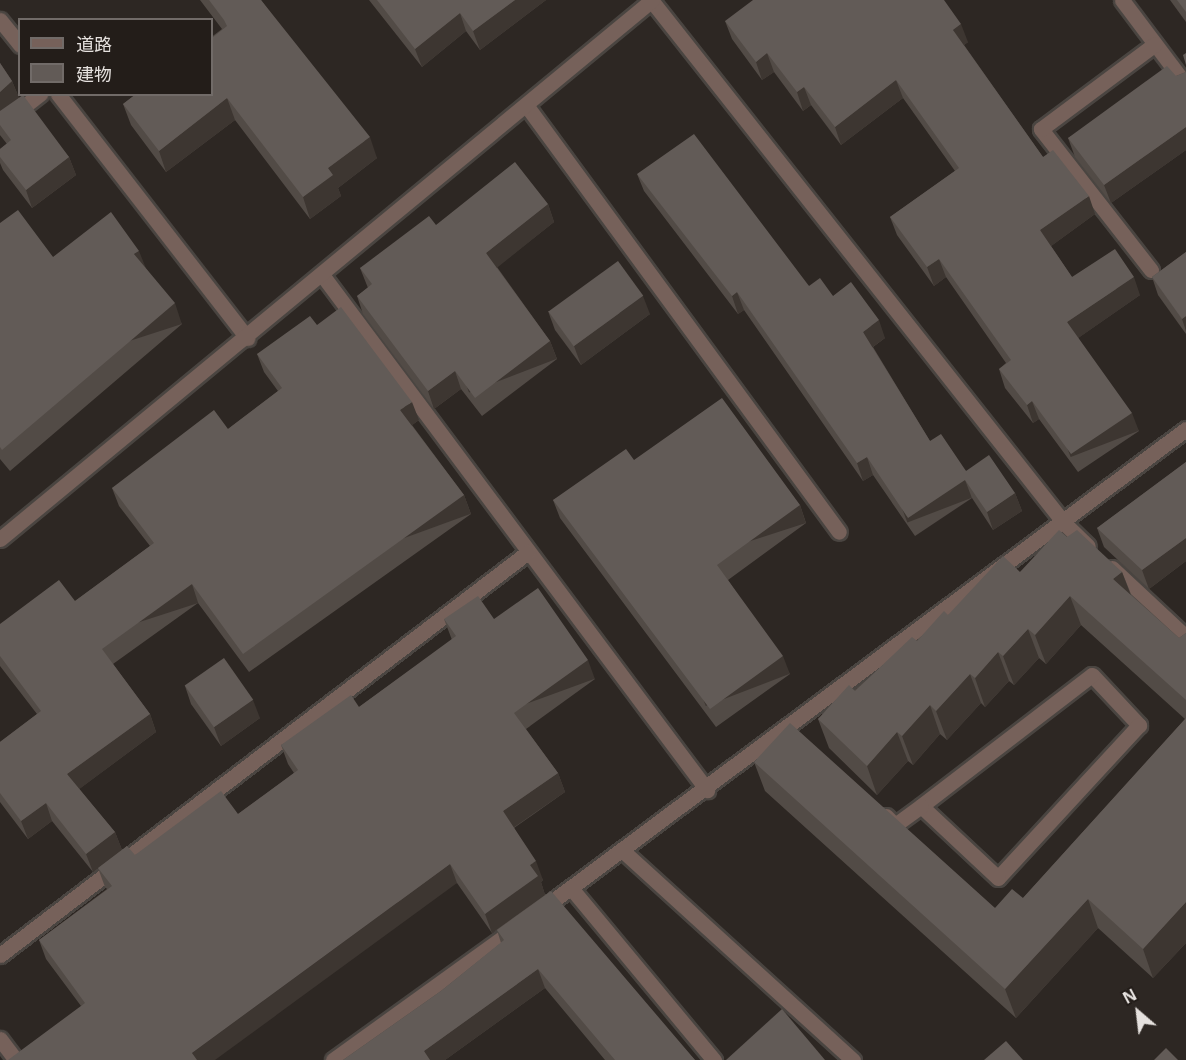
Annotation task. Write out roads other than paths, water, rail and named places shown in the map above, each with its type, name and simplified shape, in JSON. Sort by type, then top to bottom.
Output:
[{"type":"street","points":[[0,539],[323,276],[651,0],[1064,523],[1186,637]]},
{"type":"street","points":[[1122,0],[1186,85]]},
{"type":"street","points":[[0,20],[18,42]]},
{"type":"street","points":[[1151,270],[1041,129],[1155,44]]},
{"type":"street","points":[[0,125],[37,96]]},
{"type":"street","points":[[60,96],[247,338]]},
{"type":"street","points":[[526,105],[839,532]]},
{"type":"street","points":[[323,276],[707,790]]},
{"type":"street","points":[[333,1060],[707,790],[795,730],[1186,429]]},
{"type":"street","points":[[0,955],[528,552]]},
{"type":"street","points":[[869,800],[895,825],[1092,675],[1139,725],[998,878],[921,807]]},
{"type":"street","points":[[623,851],[853,1060]]},
{"type":"street","points":[[571,888],[714,1060]]},
{"type":"street","points":[[0,1039],[16,1060]]}]
